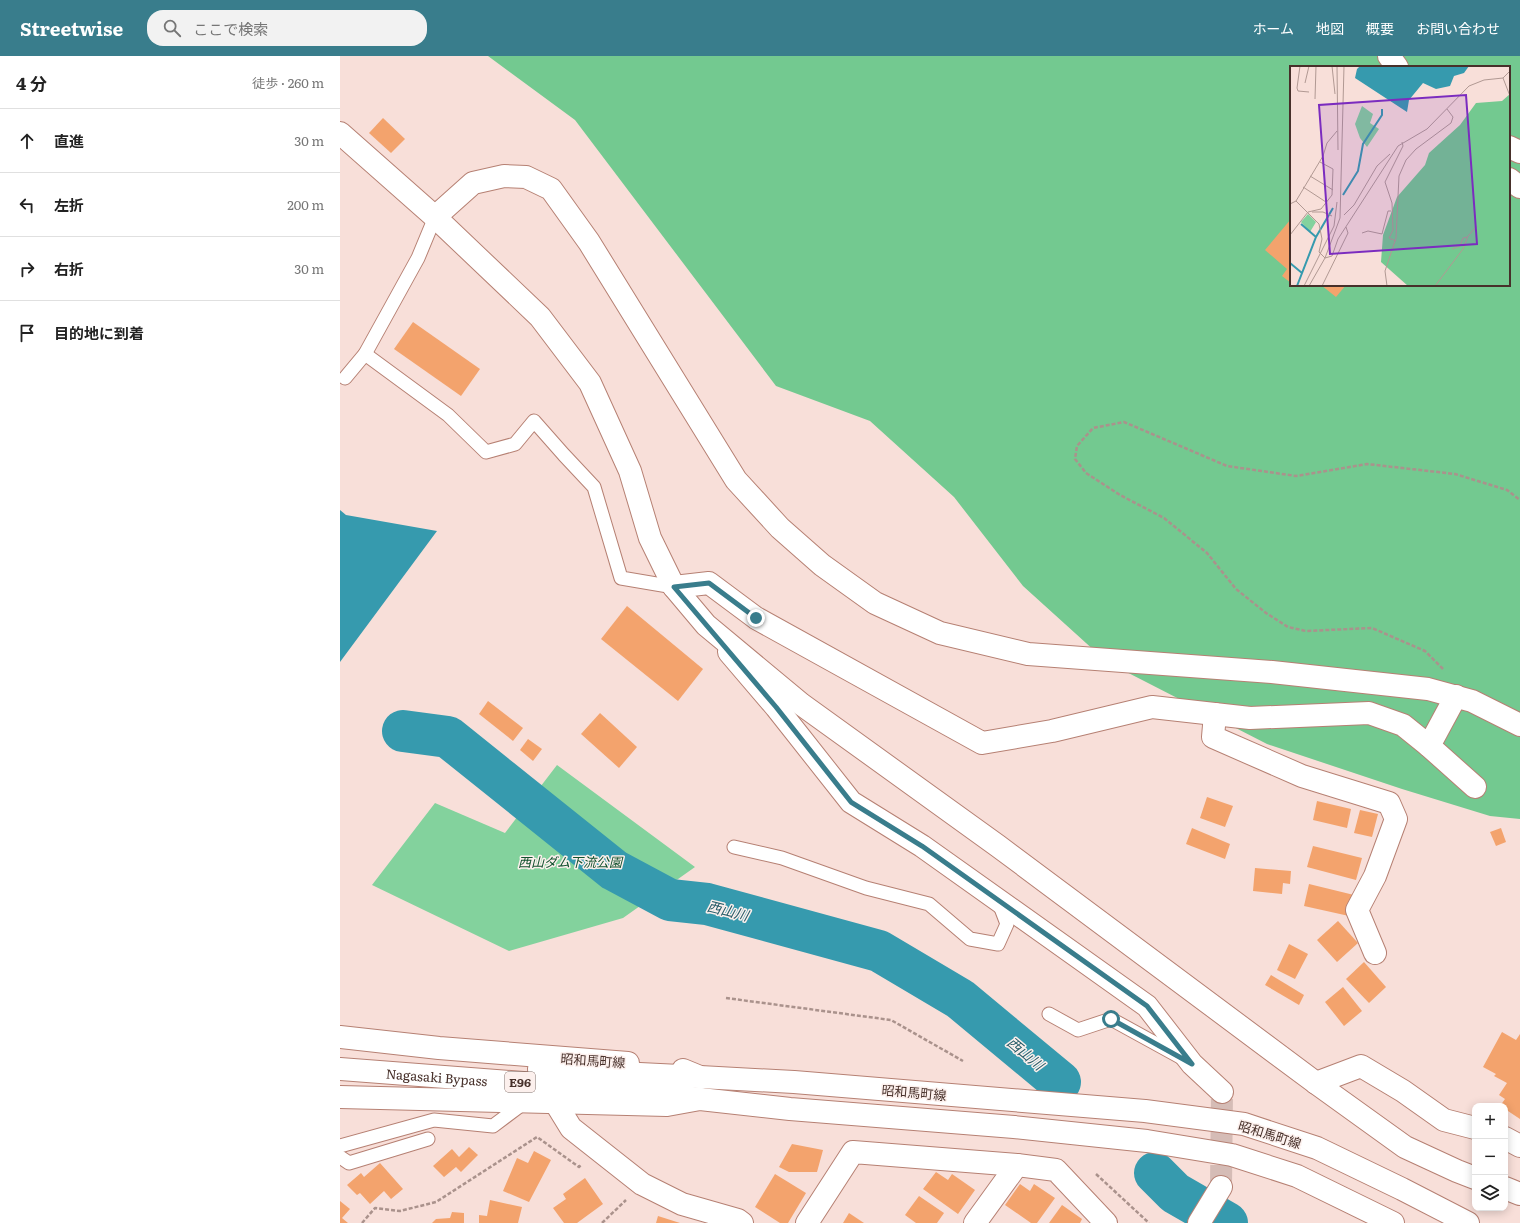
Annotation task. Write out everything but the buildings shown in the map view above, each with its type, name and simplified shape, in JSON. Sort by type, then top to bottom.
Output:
[{"type":"main road","points":[[1388,56],[1396,66]]},
{"type":"main road","points":[[340,133],[435,217],[540,317],[590,383],[630,471],[650,538],[674,587],[776,707],[851,802],[922,846],[1147,1006],[1192,1064],[1222,1092]]},
{"type":"main road","points":[[1510,147],[1520,152]]},
{"type":"main road","points":[[435,217],[473,183],[504,176],[526,177],[552,189],[589,242],[736,480],[780,528],[822,565],[875,603],[940,633],[1028,654],[1272,672],[1428,689],[1472,701],[1520,725]]},
{"type":"main road","points":[[1510,180],[1520,187]]},
{"type":"main road","points":[[674,587],[709,583],[756,618],[982,743],[1052,731],[1152,707],[1250,718],[1368,713],[1403,725],[1475,787]]},
{"type":"main road","points":[[706,625],[801,704],[998,846],[1316,1083],[1405,1146],[1472,1177]]},
{"type":"main road","points":[[1429,746],[1456,696]]},
{"type":"main road","points":[[1215,714],[1214,737],[1302,776],[1389,803],[1396,819],[1375,876],[1358,910],[1375,953]]},
{"type":"main road","name":"昭和馬町線","points":[[340,1037],[447,1048],[671,1065],[700,1077],[794,1082],[1145,1111],[1244,1124],[1317,1148],[1402,1188],[1468,1223]]},
{"type":"main road","name":"Nagasaki Bypass","points":[[340,1058],[700,1077]]},
{"type":"main road","points":[[1316,1083],[1360,1066],[1402,1091],[1444,1120],[1472,1127]]},
{"type":"main road","name":"Nagasaki Bypass","points":[[340,1069],[641,1092],[700,1099]]},
{"type":"main road","name":"昭和馬町線","points":[[340,1097],[667,1105],[700,1099],[790,1110],[1014,1127],[1147,1141],[1232,1155],[1297,1176],[1393,1223]]},
{"type":"main road","points":[[555,1102],[571,1128],[642,1184],[682,1204],[738,1220],[742,1223]]},
{"type":"main road","points":[[1507,1139],[1520,1146]]},
{"type":"main road","points":[[807,1223],[853,1152],[1017,1165],[1056,1170],[1106,1223]]},
{"type":"main road","points":[[975,1223],[1017,1165]]},
{"type":"main road","points":[[1199,1223],[1221,1187]]},
{"type":"main road","points":[[1508,1189],[1520,1194]]},
{"type":"lane","points":[[345,378],[365,354],[418,258],[435,217]]},
{"type":"lane","points":[[365,354],[448,415],[486,452],[515,444],[534,421],[594,487],[621,578],[674,587]]},
{"type":"lane","points":[[734,847],[782,858],[866,888],[930,904],[970,939],[998,944],[1007,924],[999,901]]},
{"type":"lane","points":[[1049,1014],[1078,1030],[1111,1019],[1192,1064]]},
{"type":"lane","points":[[340,1146],[434,1120],[493,1126],[525,1102]]},
{"type":"lane","points":[[340,1157],[349,1163],[428,1140]]},
{"type":"path","points":[[1456,696],[1454,680],[1425,651],[1372,628],[1306,631],[1288,627],[1266,613],[1236,589],[1207,553],[1164,518],[1120,495],[1086,473],[1075,459],[1077,446],[1093,428],[1124,422],[1227,466],[1296,476],[1367,464],[1455,474],[1507,490],[1520,500]]},
{"type":"path","points":[[726,998],[891,1020],[964,1061]]},
{"type":"path","points":[[362,1223],[375,1208],[400,1211],[436,1202],[537,1137]]},
{"type":"path","points":[[1096,1174],[1149,1223]]},
{"type":"path","points":[[602,1223],[642,1184]]},
{"type":"green space","points":[[488,56],[1520,56],[1520,819],[1490,816],[1402,789],[1267,744],[1107,662],[1023,586],[954,497],[870,421],[776,386],[575,120]]},
{"type":"green space","name":"西山ダム下流公園","points":[[557,765],[695,867],[623,918],[509,951],[372,885],[435,803],[505,833]]},
{"type":"water","points":[[340,510],[346,515],[437,531],[340,662]]},
{"type":"waterway","name":"西山川","points":[[403,731],[448,737],[614,870],[670,900],[707,904],[879,951],[960,999],[1060,1082]]},
{"type":"waterway","name":"西山川","points":[[1155,1173],[1175,1193],[1227,1223]]},
{"type":"tunnel","points":[[1221,1187],[1222,1092]]},
{"type":"route","points":[[756,618],[709,583],[674,587],[776,707],[851,802],[922,846],[1147,1006],[1192,1064],[1111,1019]]}]
